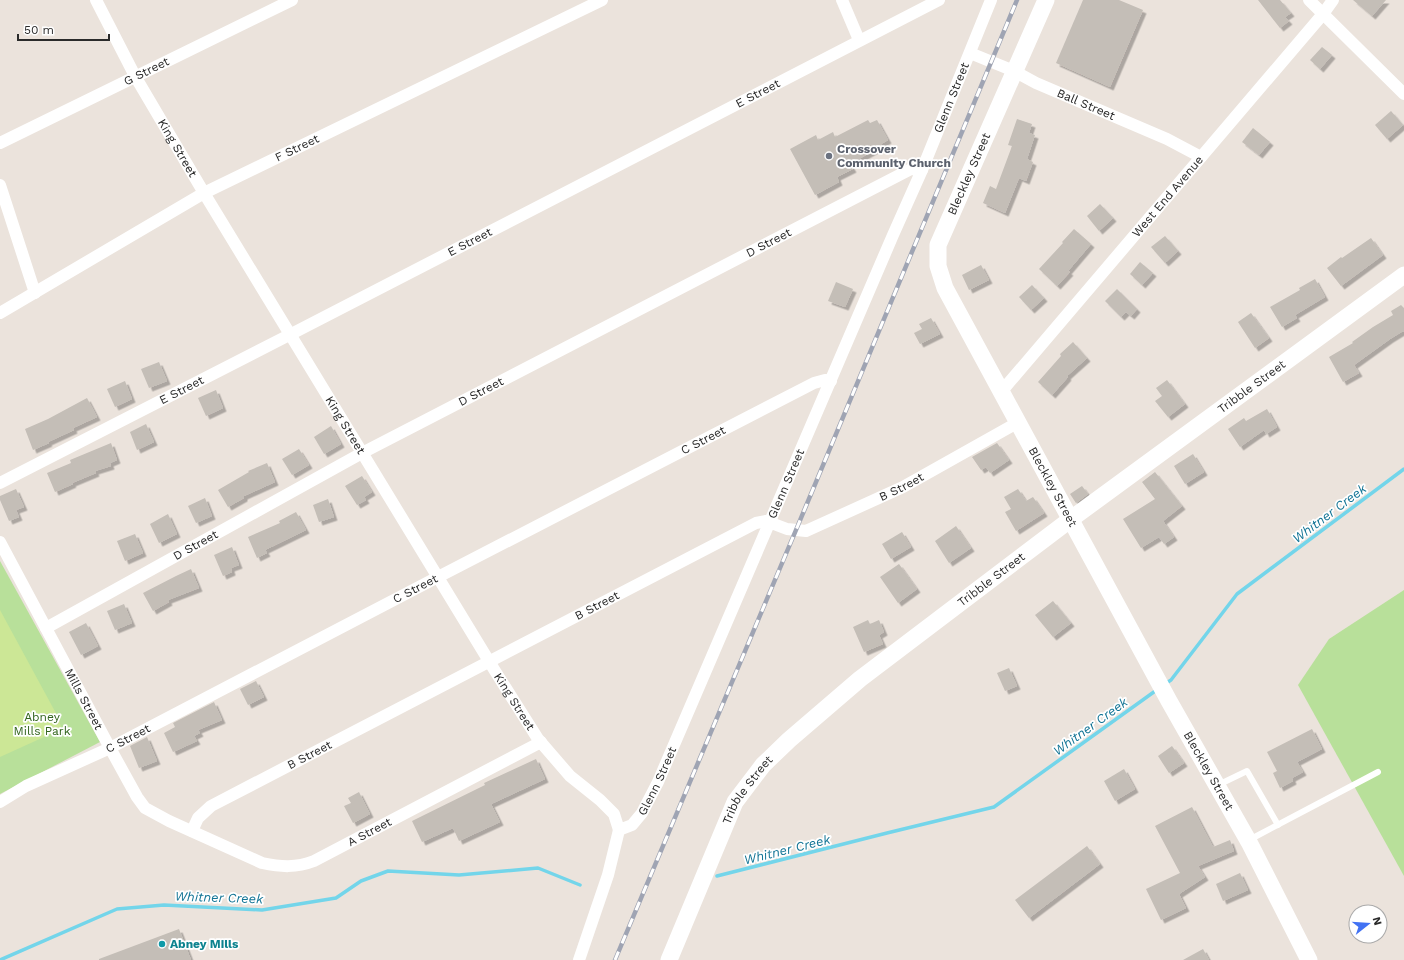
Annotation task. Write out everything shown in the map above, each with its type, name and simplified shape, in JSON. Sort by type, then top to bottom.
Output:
[{"type":"street","name":"King Street","points":[[96,0],[135,76],[204,193],[540,742],[570,776],[600,800],[614,814],[619,830]]},
{"type":"street","name":"G Street","points":[[0,143],[292,0]]},
{"type":"street","name":"F Street","points":[[0,313],[204,193],[602,0]]},
{"type":"street","points":[[842,0],[860,40]]},
{"type":"street","name":"E Street","points":[[0,483],[291,335],[939,0]]},
{"type":"street","name":"Glenn Street","points":[[619,830],[632,826],[639,817],[658,782],[922,170],[991,0]]},
{"type":"street","name":"Bleckley Street","points":[[1046,0],[938,245],[938,266],[945,288],[1017,423],[1071,519],[1161,687],[1248,841],[1304,959]]},
{"type":"street","points":[[1309,0],[1404,94]]},
{"type":"street","name":"West End Avenue","points":[[1001,392],[1323,14],[1333,0]]},
{"type":"street","name":"Ball Street","points":[[970,53],[1167,139],[1201,157]]},
{"type":"street","name":"D Street","points":[[46,628],[362,453],[911,169],[922,170]]},
{"type":"street","points":[[0,185],[34,293]]},
{"type":"street","name":"Tribble Street","points":[[670,960],[735,802],[763,765],[789,740],[860,680],[1071,519],[1404,275]]},
{"type":"street","name":"C Street","points":[[0,802],[26,786],[110,748],[814,383],[825,380],[831,381]]},
{"type":"street","name":"B Street","points":[[192,832],[198,818],[211,806],[756,523],[766,521],[788,529],[806,531],[903,487],[1017,423]]},
{"type":"street","name":"Mills Street","points":[[0,542],[137,797],[145,808],[192,832]]},
{"type":"street","name":"A Street","points":[[192,832],[262,863],[292,867],[305,864],[540,742]]},
{"type":"street","points":[[579,960],[608,875],[619,830]]},
{"type":"lane","points":[[1217,786],[1247,771],[1278,825]]},
{"type":"lane","points":[[1248,841],[1378,772]]},
{"type":"green space","name":"Abney Mills Park","points":[[0,561],[100,742],[0,794]]},
{"type":"green space","points":[[1404,590],[1404,876],[1298,685],[1329,639]]},
{"type":"green space","points":[[0,610],[58,717],[61,727],[55,732],[0,757]]},
{"type":"building","points":[[1083,0],[1119,0],[1143,10],[1110,87],[1056,63]]},
{"type":"building","points":[[1258,0],[1280,0],[1291,13],[1285,17],[1289,21],[1280,28]]},
{"type":"building","points":[[1353,0],[1386,0],[1372,16]]},
{"type":"building","points":[[1322,47],[1332,55],[1320,69],[1310,60]]},
{"type":"building","points":[[1391,111],[1403,125],[1387,139],[1375,125]]},
{"type":"building","points":[[1017,119],[1032,124],[1029,133],[1035,135],[1027,159],[1033,162],[1026,181],[1019,178],[1005,213],[983,203],[990,186],[996,189],[1012,146],[1008,145]]},
{"type":"building","name":"Crossover Community Church","points":[[868,120],[870,123],[877,120],[888,140],[881,144],[882,146],[850,164],[853,169],[837,177],[839,182],[815,195],[790,149],[816,135],[818,140],[833,132],[835,137]]},
{"type":"building","points":[[1253,128],[1270,142],[1259,155],[1242,142]]},
{"type":"building","points":[[1100,204],[1113,218],[1099,231],[1087,216]]},
{"type":"building","points":[[1074,229],[1091,244],[1068,271],[1070,272],[1057,286],[1039,269]]},
{"type":"building","points":[[1165,236],[1178,251],[1165,263],[1151,247]]},
{"type":"building","points":[[1371,238],[1383,255],[1341,286],[1327,268],[1341,257],[1342,258]]},
{"type":"building","points":[[1140,262],[1153,273],[1142,285],[1130,274]]},
{"type":"building","points":[[981,265],[989,280],[969,290],[962,275]]},
{"type":"building","points":[[1315,279],[1325,297],[1295,315],[1297,318],[1282,327],[1270,307],[1300,290],[1299,288]]},
{"type":"building","points":[[836,282],[853,289],[845,307],[828,301]]},
{"type":"building","points":[[1032,285],[1044,298],[1031,310],[1019,297]]},
{"type":"building","points":[[1117,289],[1137,309],[1131,316],[1126,312],[1121,317],[1105,301]]},
{"type":"building","points":[[1401,305],[1404,308],[1404,332],[1403,331],[1390,339],[1354,365],[1359,373],[1343,382],[1329,357],[1353,343],[1352,342],[1373,327],[1393,315],[1391,311]]},
{"type":"building","points":[[1251,313],[1269,338],[1255,348],[1238,322]]},
{"type":"building","points":[[931,318],[940,334],[920,344],[914,333],[922,329],[919,324]]},
{"type":"building","points":[[1073,342],[1087,358],[1067,376],[1068,377],[1052,395],[1038,382],[1061,356],[1060,354]]},
{"type":"building","points":[[159,362],[167,381],[149,388],[141,369]]},
{"type":"building","points":[[1167,380],[1185,404],[1168,417],[1155,401],[1162,396],[1156,388]]},
{"type":"building","points":[[125,381],[132,399],[115,407],[107,389]]},
{"type":"building","points":[[216,390],[223,408],[206,416],[198,398]]},
{"type":"building","points":[[87,398],[97,417],[73,428],[74,430],[33,450],[25,429],[48,419]]},
{"type":"building","points":[[1267,409],[1277,427],[1266,434],[1264,430],[1240,447],[1228,429],[1244,418],[1246,421]]},
{"type":"building","points":[[146,424],[154,442],[137,450],[130,432]]},
{"type":"building","points":[[331,426],[341,444],[324,454],[314,437]]},
{"type":"building","points":[[111,443],[117,460],[110,463],[111,466],[95,471],[96,473],[55,492],[47,473],[71,463],[70,460]]},
{"type":"building","points":[[997,443],[1009,460],[990,473],[986,467],[981,470],[972,457]]},
{"type":"building","points":[[299,449],[309,465],[292,475],[282,459]]},
{"type":"building","points":[[1193,454],[1204,472],[1185,484],[1174,466]]},
{"type":"building","points":[[267,463],[275,482],[244,496],[244,498],[228,507],[218,490],[249,472],[248,471]]},
{"type":"building","points":[[1155,472],[1182,506],[1163,521],[1174,537],[1164,544],[1159,537],[1141,548],[1123,519],[1155,499],[1142,482]]},
{"type":"building","points":[[362,476],[372,492],[364,497],[366,500],[357,505],[345,486]]},
{"type":"building","points":[[1082,486],[1088,494],[1076,503],[1070,494]]},
{"type":"building","points":[[16,489],[24,507],[16,510],[19,517],[9,521],[0,500],[0,496]]},
{"type":"building","points":[[1018,489],[1026,501],[1033,497],[1044,513],[1016,531],[1005,512],[1011,509],[1004,497]]},
{"type":"building","points":[[205,498],[212,516],[196,523],[188,506]]},
{"type":"building","points":[[328,499],[334,517],[319,522],[313,505]]},
{"type":"building","points":[[296,512],[306,530],[265,550],[267,553],[257,558],[248,537],[280,523],[279,521]]},
{"type":"building","points":[[168,514],[177,534],[159,543],[150,524]]},
{"type":"building","points":[[956,526],[971,548],[949,563],[935,541]]},
{"type":"building","points":[[902,532],[911,547],[891,559],[882,544]]},
{"type":"building","points":[[135,534],[143,553],[125,561],[117,541]]},
{"type":"building","points":[[232,547],[239,565],[231,568],[232,572],[223,576],[214,555]]},
{"type":"building","points":[[899,564],[917,589],[898,603],[880,577]]},
{"type":"building","points":[[191,569],[199,588],[168,600],[169,602],[153,611],[143,593]]},
{"type":"building","points":[[1053,601],[1071,623],[1053,637],[1035,615]]},
{"type":"building","points":[[124,604],[132,623],[115,630],[107,611]]},
{"type":"building","points":[[868,620],[870,624],[879,620],[884,632],[879,635],[883,644],[864,652],[853,627]]},
{"type":"building","points":[[86,623],[98,646],[81,655],[69,632]]},
{"type":"building","points":[[1009,668],[1017,686],[1005,691],[997,673]]},
{"type":"building","points":[[256,681],[264,697],[248,705],[240,689]]},
{"type":"building","points":[[214,702],[222,720],[198,730],[200,733],[194,736],[197,741],[173,752],[164,733],[175,727],[173,723]]},
{"type":"building","points":[[1312,729],[1322,749],[1297,762],[1303,772],[1292,778],[1293,781],[1280,788],[1273,773],[1277,771],[1267,752]]},
{"type":"building","points":[[147,737],[157,761],[139,768],[130,746]]},
{"type":"building","points":[[1172,746],[1184,763],[1169,773],[1158,756]]},
{"type":"building","points":[[536,759],[545,779],[491,804],[500,822],[459,841],[453,828],[422,842],[412,821],[485,785],[484,783]]},
{"type":"building","points":[[1124,769],[1135,789],[1115,801],[1104,781]]},
{"type":"building","points":[[359,792],[370,814],[353,823],[344,806],[351,803],[348,798]]},
{"type":"building","points":[[1192,807],[1213,847],[1230,840],[1234,851],[1198,866],[1205,877],[1179,894],[1186,908],[1161,920],[1146,889],[1180,873],[1155,826]]},
{"type":"building","points":[[1087,846],[1100,864],[1029,918],[1015,900]]},
{"type":"building","points":[[1240,873],[1248,890],[1223,901],[1216,884]]},
{"type":"building","name":"Abney Mills","points":[[179,929],[191,960],[99,960],[99,959]]},
{"type":"building","points":[[1203,949],[1209,960],[1183,960]]},
{"type":"waterway","name":"Whitner Creek","points":[[1165,684],[1171,680],[1237,594],[1404,469]]},
{"type":"waterway","name":"Whitner Creek","points":[[717,876],[994,807],[1158,689]]},
{"type":"waterway","name":"Whitner Creek","points":[[0,960],[117,909],[164,905],[262,910],[336,898],[361,881],[388,871],[459,875],[538,868],[580,885]]},
{"type":"railway","points":[[615,960],[1017,0]]},
{"type":"place","name":"Crossover Community Church","points":[[829,156]]},
{"type":"place","name":"Abney Mills","points":[[162,944]]}]
